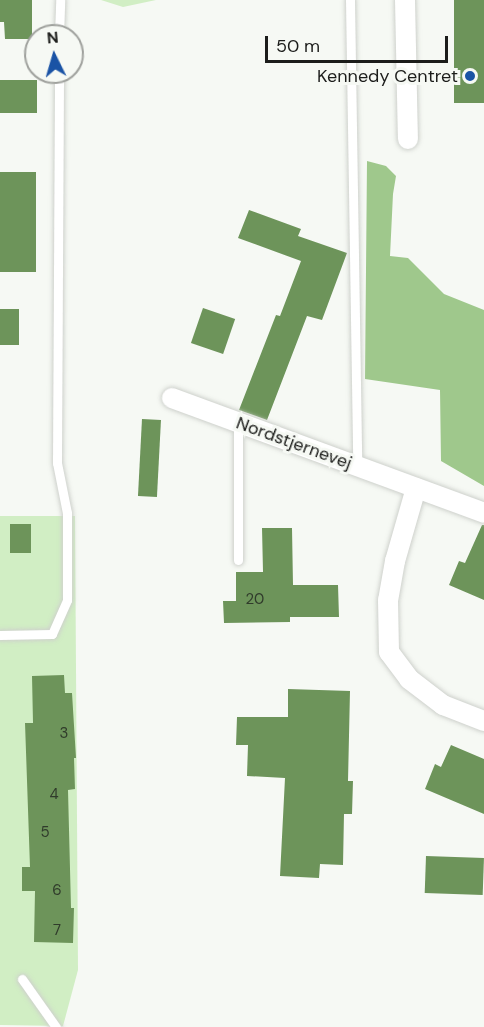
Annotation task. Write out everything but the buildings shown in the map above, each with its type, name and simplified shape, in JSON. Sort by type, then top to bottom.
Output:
[{"type":"street","points":[[405,0],[408,140]]},
{"type":"street","name":"Nordstjernevej","points":[[172,398],[484,513]]},
{"type":"street","points":[[416,488],[395,561],[388,600],[389,652],[409,679],[443,705],[484,721]]},
{"type":"lane","points":[[59,24],[60,0]]},
{"type":"lane","points":[[350,0],[357,466]]},
{"type":"lane","points":[[0,635],[52,634],[67,600],[67,513],[57,463],[59,84]]},
{"type":"lane","points":[[238,422],[238,560]]},
{"type":"lane","points":[[22,979],[56,1027]]},
{"type":"green space","points":[[101,0],[156,0],[123,7]]},
{"type":"green space","points":[[367,161],[386,166],[396,176],[390,256],[408,258],[444,294],[484,310],[484,486],[441,461],[440,390],[365,379]]},
{"type":"green space","points":[[0,516],[75,516],[78,970],[63,1026],[0,1025]]},
{"type":"place","name":"Kennedy Centret","points":[[470,76]]}]
